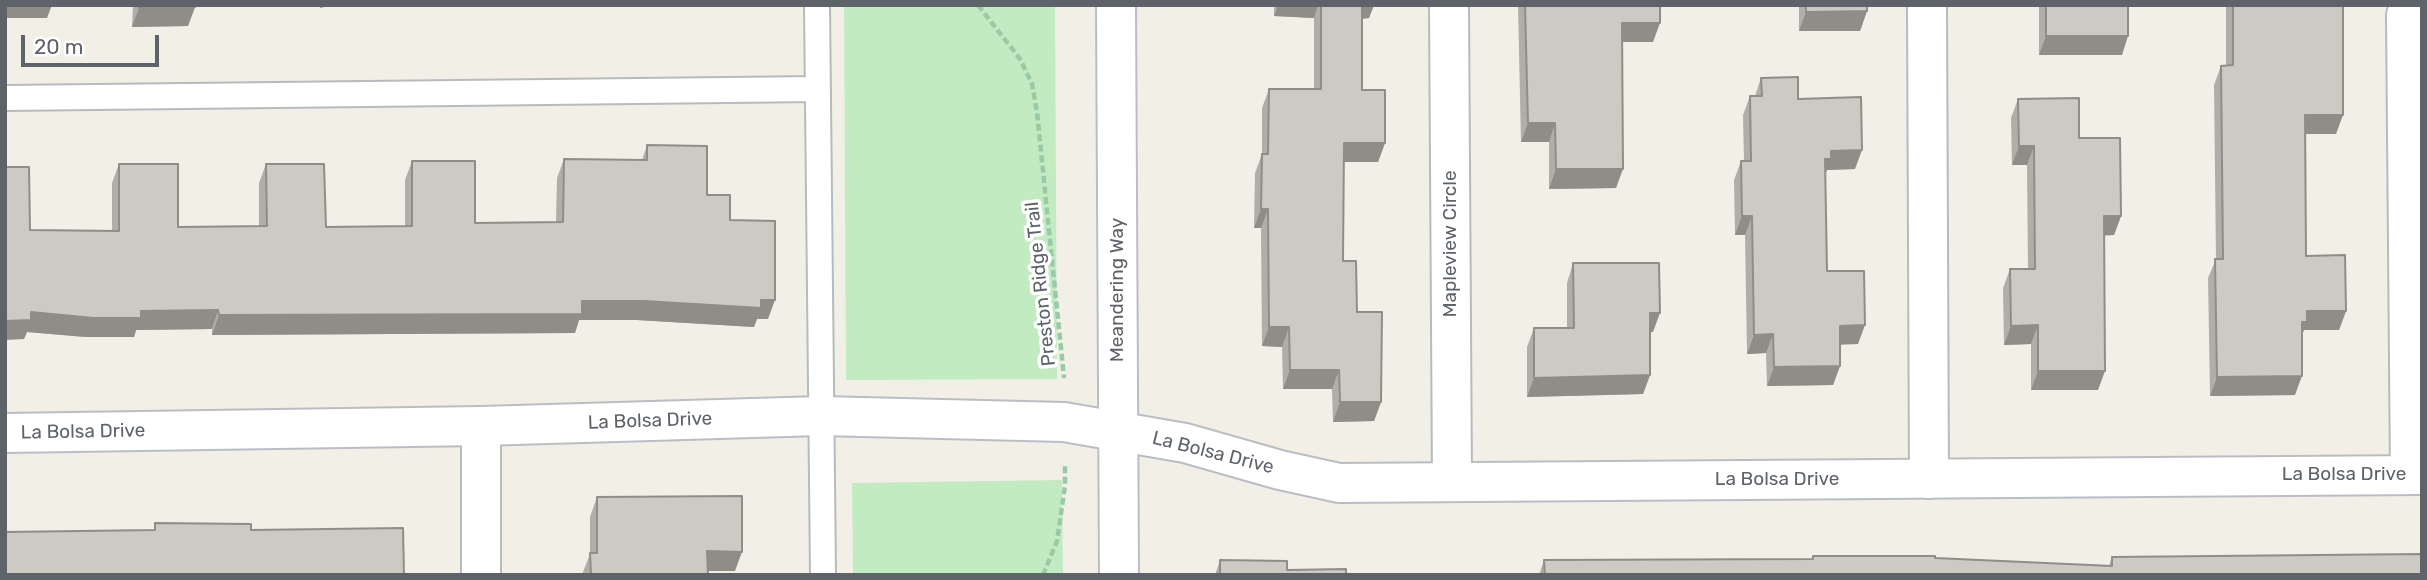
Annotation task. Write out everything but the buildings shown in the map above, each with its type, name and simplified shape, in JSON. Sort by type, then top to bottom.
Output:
[{"type":"street","name":"Meandering Way","points":[[1116,5],[1119,575]]},
{"type":"street","name":"Mapleview Circle","points":[[1449,5],[1452,482]]},
{"type":"street","points":[[1927,5],[1929,479]]},
{"type":"street","points":[[2412,5],[2406,15],[2416,475]]},
{"type":"street","name":"La Bolsa Drive","points":[[5,433],[481,426],[821,416],[1064,422],[1191,444],[1280,470],[1339,483],[2416,475]]},
{"type":"street","points":[[481,426],[481,575]]},
{"type":"lane","points":[[817,5],[823,575]]},
{"type":"lane","points":[[5,98],[818,89]]},
{"type":"path","name":"Preston Ridge Trail","points":[[978,5],[1020,59],[1032,84],[1037,112],[1062,344],[1065,486],[1057,541],[1043,575]]},
{"type":"green space","points":[[844,5],[1055,5],[1057,379],[846,380]]},
{"type":"green space","points":[[1062,480],[1063,575],[853,575],[852,483]]}]
